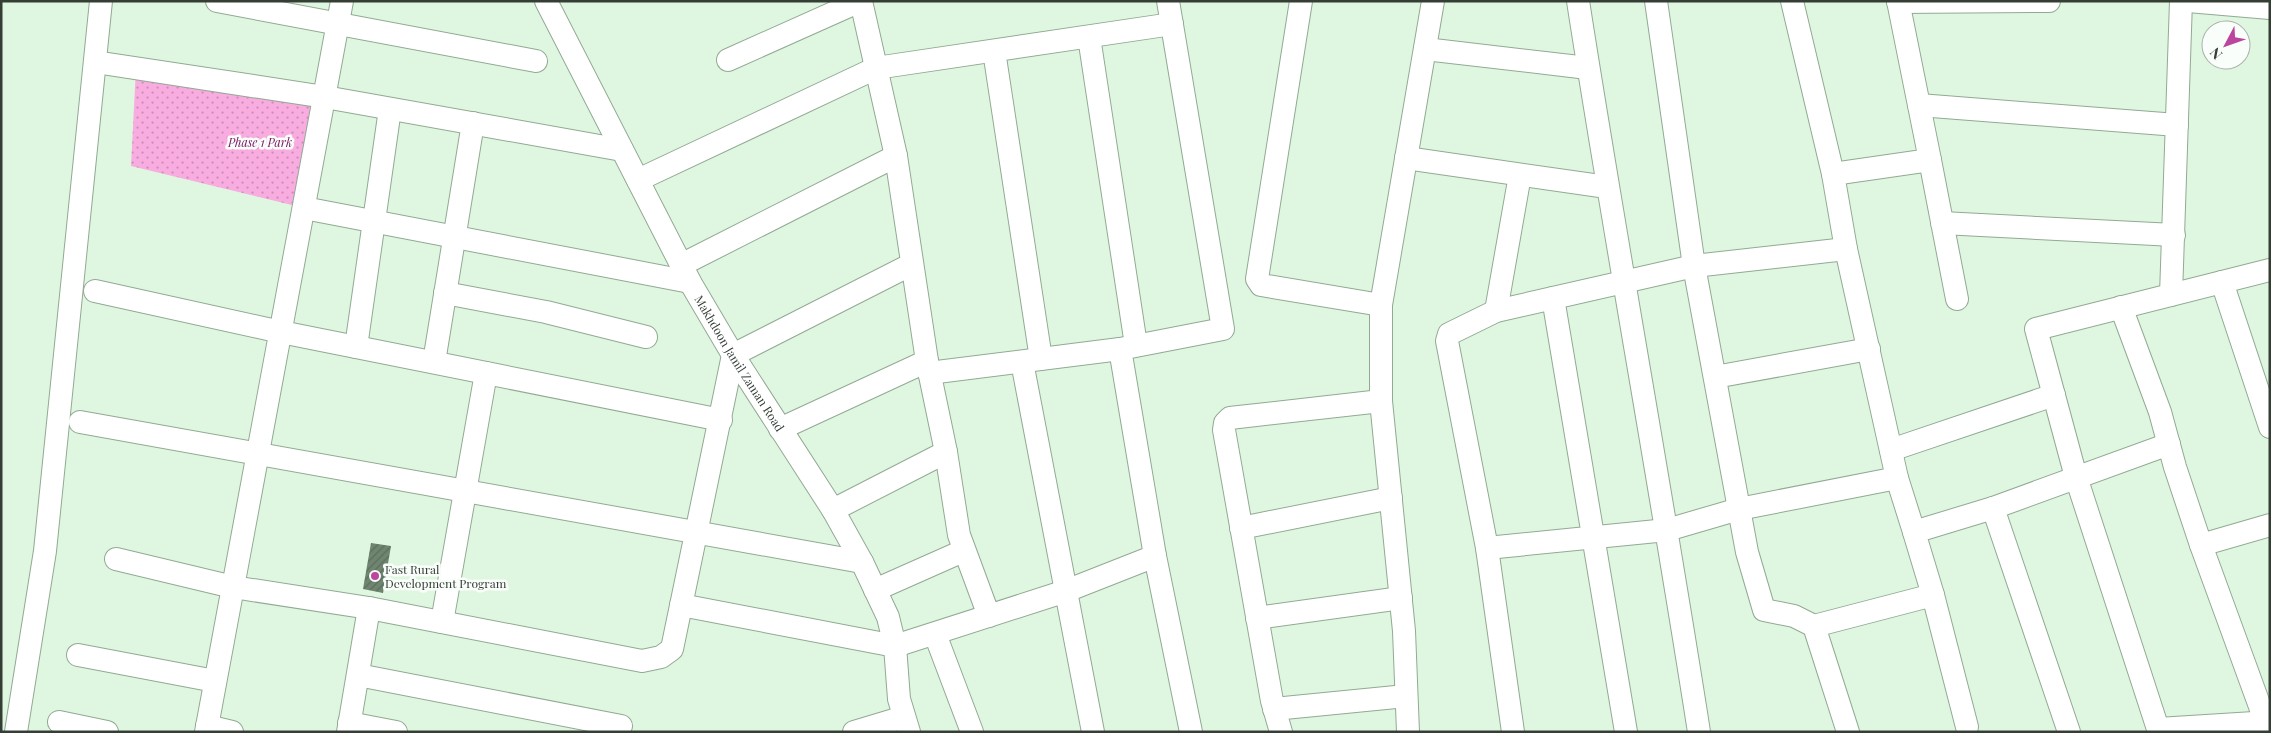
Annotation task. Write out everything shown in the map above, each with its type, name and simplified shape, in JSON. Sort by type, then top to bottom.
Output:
[{"type":"street","points":[[12,727],[45,551],[101,1]]},
{"type":"street","points":[[217,1],[536,61]]},
{"type":"street","points":[[232,732],[207,729],[342,1]]},
{"type":"street","name":"Makhdoon Jamil Zaman Road","points":[[546,1],[685,273],[733,355],[833,510],[862,562],[888,617],[895,646],[899,699],[906,724]]},
{"type":"street","points":[[728,60],[861,1],[896,156],[928,367],[964,551],[989,616]]},
{"type":"street","points":[[780,429],[928,367],[1032,361],[1128,347],[1223,329],[1168,1]]},
{"type":"street","points":[[1301,1],[1257,279],[1261,285],[1381,305]]},
{"type":"street","points":[[1408,732],[1401,598],[1381,401],[1381,305],[1432,1]]},
{"type":"street","points":[[1578,1],[1622,282],[1668,530],[1699,732]]},
{"type":"street","points":[[1656,1],[1694,266],[1746,552],[1764,610],[1794,616],[1814,626],[1933,595]]},
{"type":"street","points":[[1792,1],[1833,174],[1846,249],[1897,478],[1933,595],[1966,727]]},
{"type":"street","points":[[1957,299],[1898,2],[2050,1]]},
{"type":"street","points":[[2171,295],[2181,1]]},
{"type":"street","points":[[2188,1],[2270,8]]},
{"type":"street","points":[[638,180],[876,68],[1172,24]]},
{"type":"street","points":[[1089,37],[1155,556],[1191,732]]},
{"type":"street","points":[[1424,49],[1588,68]]},
{"type":"street","points":[[994,51],[1032,361],[1066,592],[1093,732]]},
{"type":"street","points":[[95,62],[325,97],[622,150]]},
{"type":"street","points":[[1919,105],[2177,125]]},
{"type":"street","points":[[356,347],[390,109]]},
{"type":"street","points":[[434,362],[456,237],[473,123]]},
{"type":"street","points":[[304,208],[456,237],[685,273],[896,156]]},
{"type":"street","points":[[1406,158],[1607,187]]},
{"type":"street","points":[[1833,174],[1930,160]]},
{"type":"street","points":[[1496,311],[1520,175]]},
{"type":"street","points":[[1942,223],[2174,235]]},
{"type":"street","points":[[1513,732],[1487,548],[1447,341],[1449,334],[1496,311],[1694,266],[1846,249]]},
{"type":"street","points":[[116,559],[233,587],[369,608],[642,661],[660,657],[672,649],[698,533],[733,355],[912,264]]},
{"type":"street","points":[[2121,307],[2160,412],[2168,444],[2201,545],[2268,723],[2158,729],[2076,477],[2036,329],[2121,307],[2270,270]]},
{"type":"street","points":[[2222,282],[2270,427]]},
{"type":"street","points":[[95,291],[281,332],[721,420]]},
{"type":"street","points":[[445,293],[546,312],[646,337]]},
{"type":"street","points":[[1554,298],[1626,732]]},
{"type":"street","points":[[1715,377],[1869,350]]},
{"type":"street","points":[[442,622],[486,373]]},
{"type":"street","points":[[1891,450],[2054,395]]},
{"type":"street","points":[[1281,732],[1274,709],[1257,618],[1224,430],[1225,423],[1230,418],[1381,401]]},
{"type":"street","points":[[80,422],[862,562]]},
{"type":"street","points":[[1914,532],[1994,508],[2168,444]]},
{"type":"street","points":[[833,510],[946,452]]},
{"type":"street","points":[[1487,548],[1668,530],[1739,509],[1897,478]]},
{"type":"street","points":[[1241,528],[1391,498]]},
{"type":"street","points":[[1994,508],[2069,732]]},
{"type":"street","points":[[2201,545],[2270,526]]},
{"type":"street","points":[[875,590],[964,551]]},
{"type":"street","points":[[681,605],[895,646],[1066,592],[1155,556]]},
{"type":"street","points":[[1257,618],[1401,598]]},
{"type":"street","points":[[369,608],[348,728],[396,732]]},
{"type":"street","points":[[1814,626],[1848,732]]},
{"type":"street","points":[[935,634],[972,732]]},
{"type":"street","points":[[78,655],[215,681]]},
{"type":"street","points":[[358,675],[621,726]]},
{"type":"street","points":[[1274,709],[1406,696]]},
{"type":"street","points":[[59,722],[106,732]]},
{"type":"street","points":[[854,732],[906,724]]},
{"type":"green space","name":"Phase 1 Park","points":[[136,68],[325,97],[304,208],[131,166]]},
{"type":"building","points":[[371,543],[391,546],[383,593],[363,589]]},
{"type":"place","name":"Fast Rural Development Program","points":[[375,576]]}]
